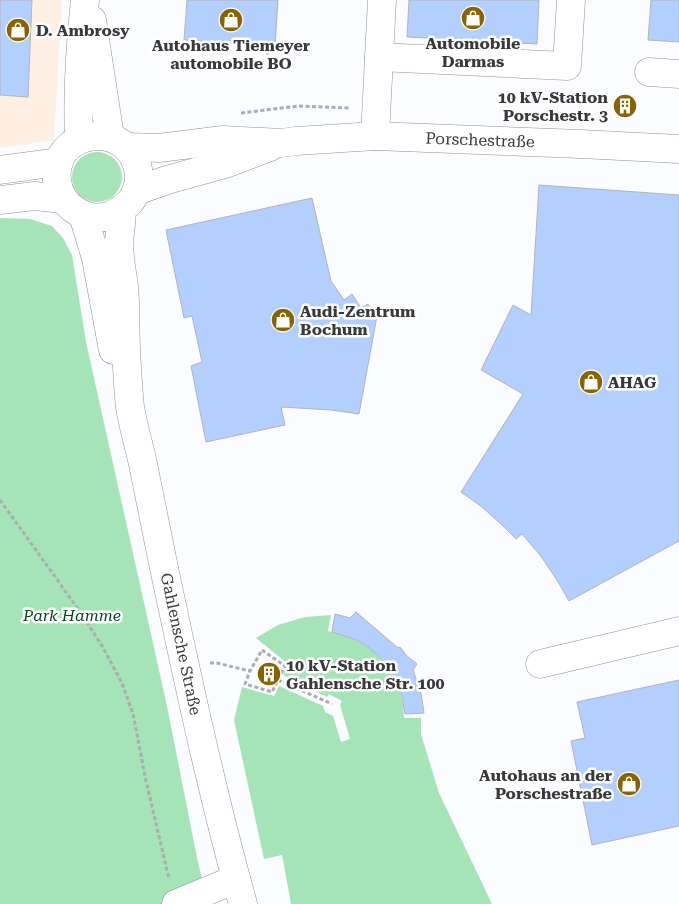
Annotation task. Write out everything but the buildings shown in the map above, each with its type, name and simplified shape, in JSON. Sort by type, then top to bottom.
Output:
[{"type":"street","points":[[79,139],[79,61],[85,0]]},
{"type":"street","name":"Gahlensche Straße","points":[[89,0],[99,60],[118,142],[134,157],[138,168],[139,179],[129,200],[119,244],[125,303],[130,409],[184,663],[208,769],[239,891],[173,895]]},
{"type":"street","points":[[375,136],[382,0]]},
{"type":"street","points":[[379,57],[567,66],[571,0]]},
{"type":"street","points":[[649,72],[679,74]]},
{"type":"street","points":[[0,170],[59,162],[67,149],[79,139],[94,135],[118,142]]},
{"type":"street","name":"Porschestraße","points":[[118,142],[159,148],[223,140],[281,143],[375,136],[679,149]]},
{"type":"street","name":"Porschestraße","points":[[129,200],[167,180],[228,163],[281,143]]},
{"type":"street","name":"Gahlensche Straße","points":[[59,162],[56,171],[56,181],[59,190],[73,207],[96,258],[118,377],[130,409]]},
{"type":"street","points":[[0,200],[35,196],[73,207],[97,217],[110,215],[129,200]]},
{"type":"street","points":[[540,664],[679,631]]},
{"type":"path","points":[[266,61],[268,46]]},
{"type":"path","points":[[0,500],[76,606],[101,644],[122,683],[133,714],[146,781],[173,895]]},
{"type":"path","points":[[262,650],[285,666],[272,692],[245,684],[250,671],[262,650]]},
{"type":"path","points":[[184,663],[217,663],[250,671]]},
{"type":"path","points":[[278,680],[332,704]]},
{"type":"shaded area","points":[[0,0],[62,0],[54,140],[0,148]]},
{"type":"green space","points":[[92,152],[102,152],[115,159],[122,172],[122,182],[115,195],[102,202],[92,202],[83,198],[76,191],[72,182],[72,172],[76,163],[83,156]]},
{"type":"green space","name":"Park Hamme","points":[[0,218],[30,219],[52,226],[63,238],[72,255],[86,342],[167,706],[208,904],[0,904]]},
{"type":"green space","points":[[331,615],[328,631],[358,641],[378,655],[386,664],[401,695],[404,718],[421,718],[421,734],[439,793],[492,904],[291,904],[282,855],[264,859],[234,720],[242,687],[274,696],[279,686],[323,706],[325,712],[333,716],[341,742],[350,739],[340,705],[342,701],[329,694],[327,697],[283,675],[288,664],[256,638],[278,625],[305,617]]},
{"type":"place","name":"Automobile Darmas","points":[[473,18]]},
{"type":"place","name":"Autohaus Tiemeyer automobile BO","points":[[231,20]]},
{"type":"place","name":"D. Ambrosy","points":[[18,30]]},
{"type":"place","name":"10 kV-Station Porschestr. 3","points":[[625,106]]},
{"type":"place","name":"Audi-Zentrum Bochum","points":[[283,320]]},
{"type":"place","name":"AHAG","points":[[591,382]]},
{"type":"place","name":"10 kV-Station Gahlensche Str. 100","points":[[269,674]]},
{"type":"place","name":"Autohaus an der Porschestraße","points":[[629,784]]}]
